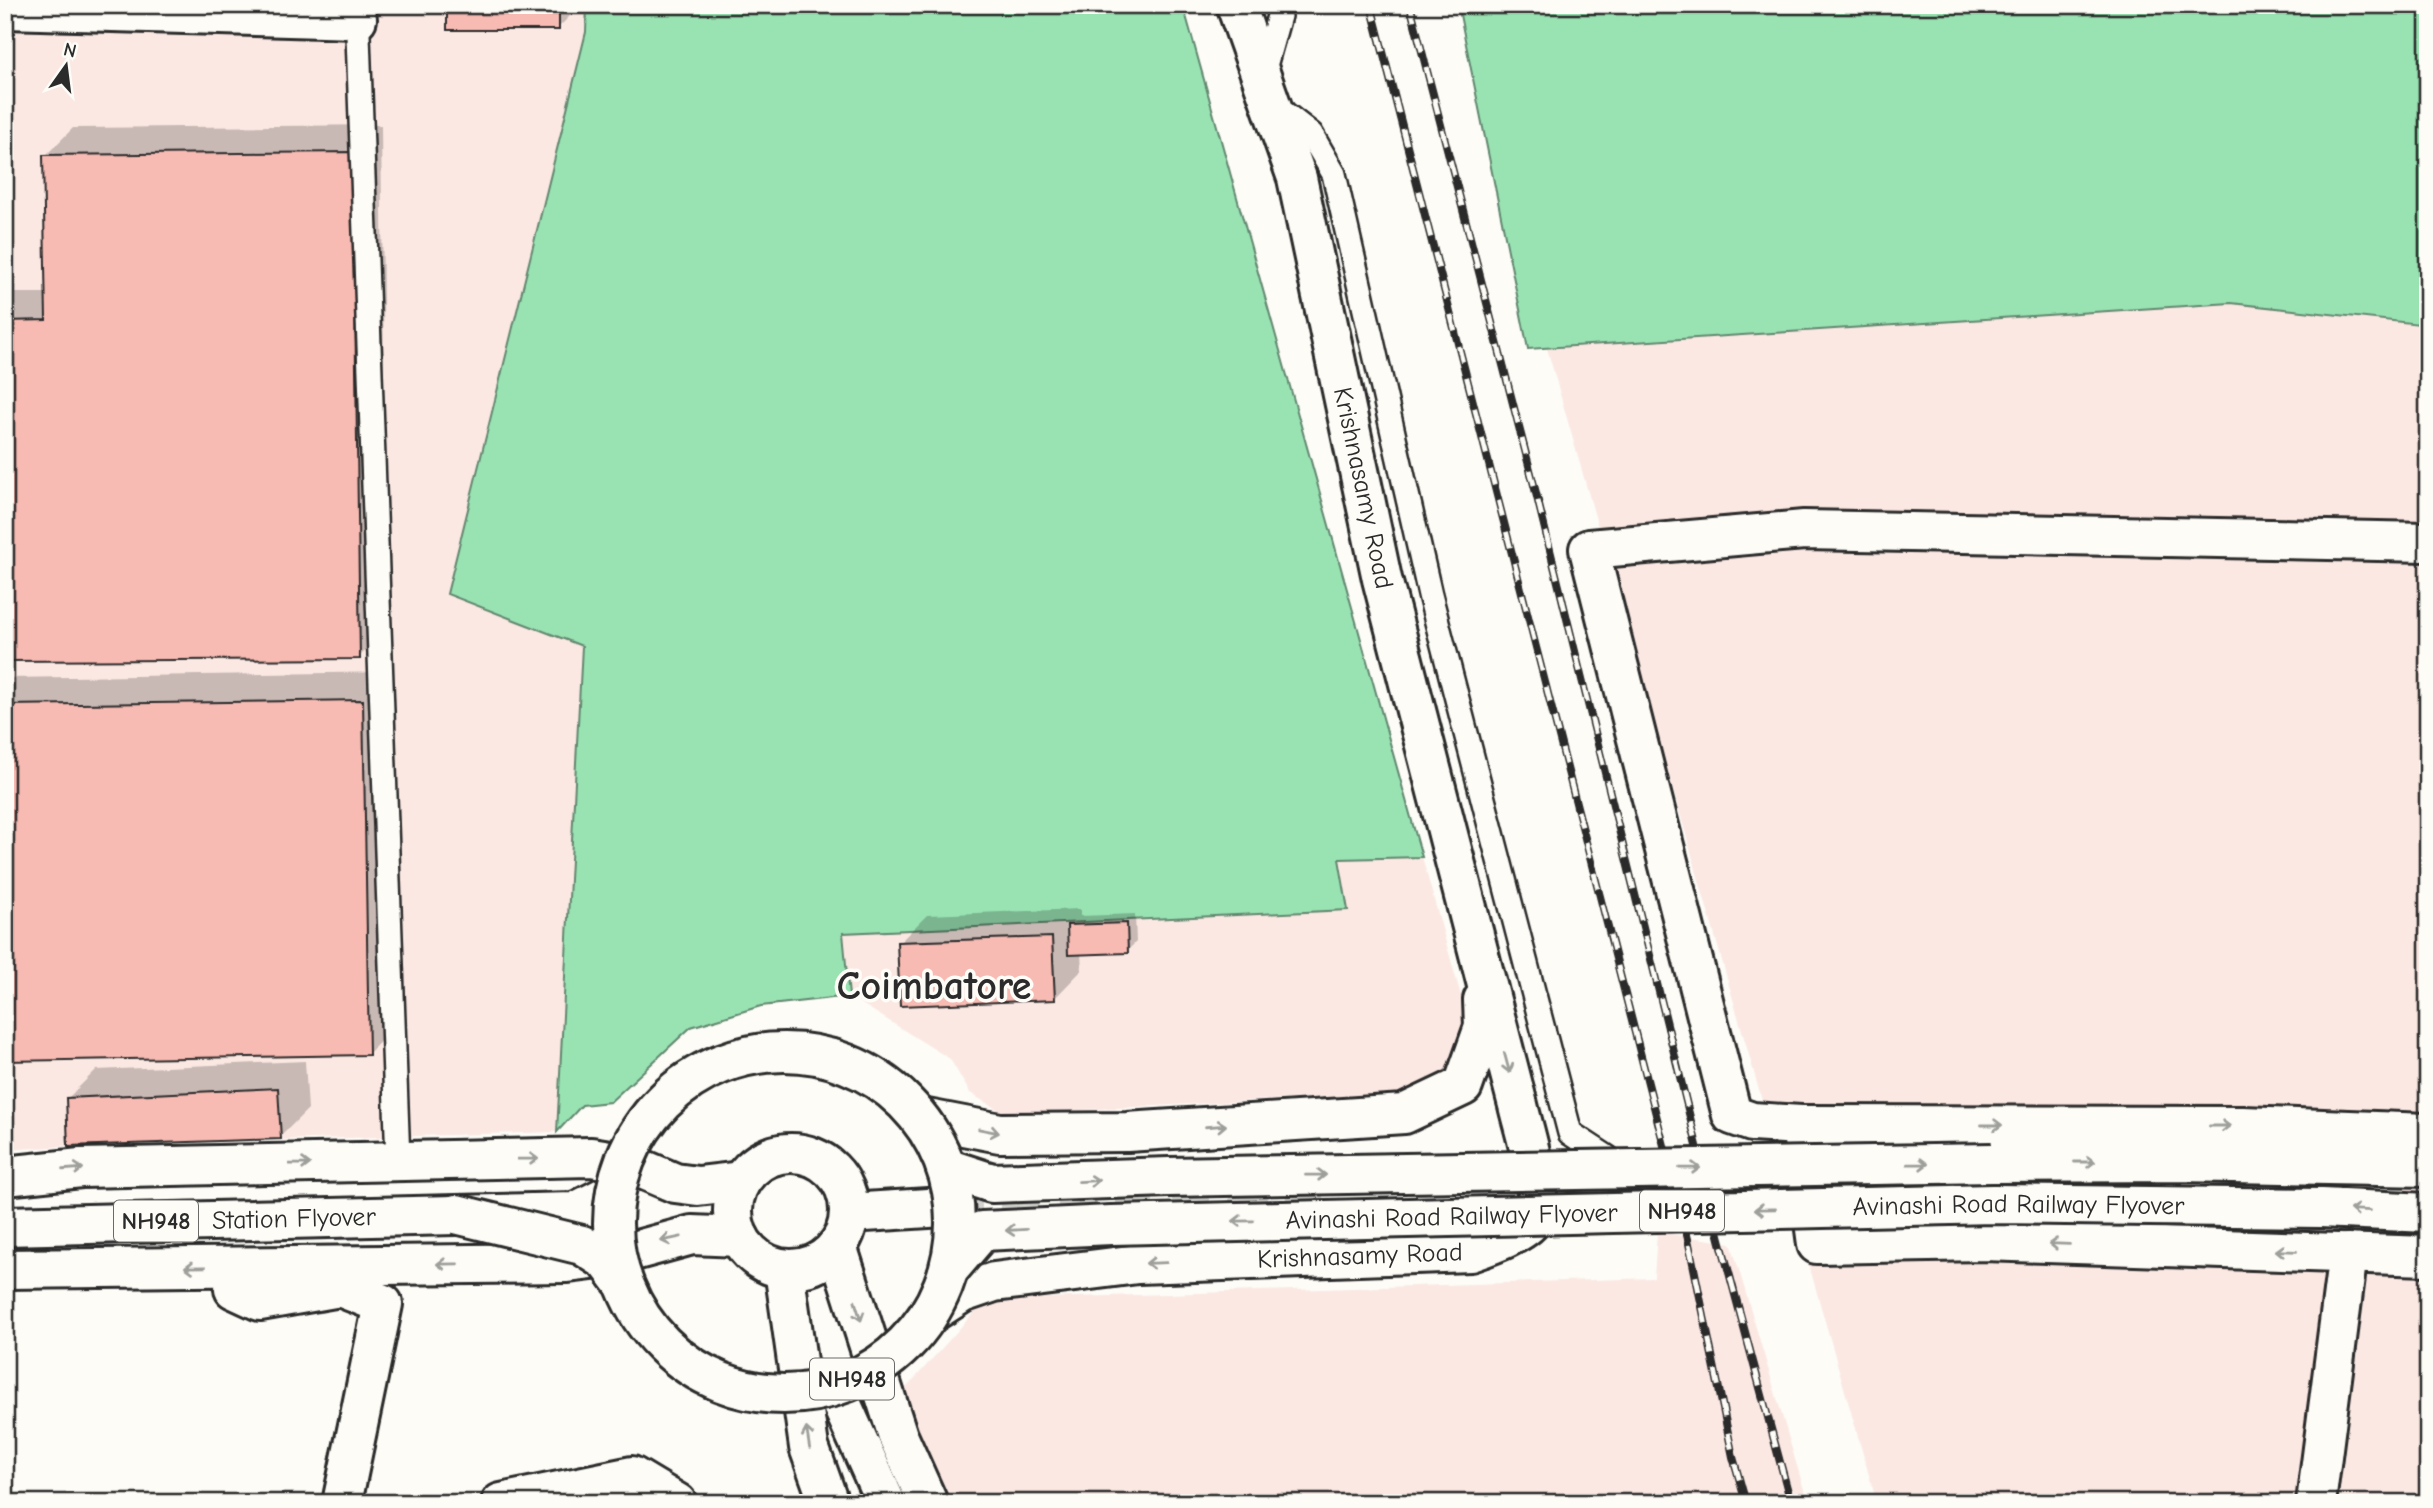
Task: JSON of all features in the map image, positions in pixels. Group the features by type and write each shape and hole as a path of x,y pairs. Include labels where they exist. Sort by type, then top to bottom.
{"main road":[{"name":"Krishnasamy Road","path":"932,1313 962,1293 994,1282 1138,1264 1470,1252 1496,1243 1533,1219 1538,1192 1382,579 1297,178 1236,5"},
{"path":"5,9 357,12"},
{"path":"2428,542 1804,530 1589,549 1732,1115 1752,1122 1801,1125 2243,1126 2428,1133"},
{"name":"Krishnasamy Road","path":"922,1118 1000,1133 1127,1132 1404,1114 1463,1086 1484,1027 1482,973"},
{"name":"Station Flyover","path":"456,1214 582,1245 607,1261 622,1281 647,1326 685,1362 731,1386 783,1395 834,1387 873,1370 906,1345 932,1313 952,1266 958,1217 949,1169 922,1118 880,1079 828,1056 771,1051 716,1064 668,1094 633,1138 614,1192 612,1237 622,1281"},
{"path":"1801,1125 1817,1244 1984,1241 2428,1256"},
{"path":"928,1503 898,1436 843,1230 847,1195 838,1178 824,1164 807,1155 789,1153 770,1157 754,1167 741,1181 734,1198 733,1218 739,1237 750,1252 765,1264 784,1269 804,1268 823,1260 843,1230 944,1207"},
{"path":"5,1176 81,1168 591,1157 628,1163 676,1183 698,1186 741,1181"},
{"name":"Avinashi Road Railway Flyover","path":"949,1169 992,1182 1042,1183 1183,1177 1992,1163 2179,1162 2428,1167"},
{"name":"Station Flyover","path":"5,1226 575,1212 614,1192"},
{"name":"Avinashi Road Railway Flyover","path":"952,1266 982,1231 1111,1225 1993,1204 2321,1208 2428,1213"},
{"path":"5,1269 568,1262 608,1258 692,1234 739,1237"},
{"path":"2316,1503 2348,1253"},
{"path":"236,1267 234,1289 260,1301 340,1287 383,1304 342,1503"},
{"path":"784,1269 809,1447 829,1503"},
{"path":"834,1387 886,1503"},
{"path":"501,1503 632,1476 677,1503"}],"lane":[{"path":"1277,5 1279,16 1266,90 1311,134 1334,174 1430,595 1570,1133 1650,1185"},
{"path":"357,12 398,1162"}],"shaded area":[{"path":"5,5 1183,5 1470,1028 1462,1057 1442,1073 1403,1093 1005,1114 970,1093 950,1059 849,996 761,1006 691,1027 610,1102 582,1105 557,1132 5,1150"},
{"path":"2428,92 2428,1503 1877,1503 1494,163"},
{"path":"1657,1232 1731,1243 1808,1503 949,1503 899,1396 985,1300 1654,1278"}],"green space":[{"path":"587,5 1183,5 1422,857 1339,859 1348,910 843,933 849,996 761,1006 691,1027 610,1102 582,1105 557,1132 582,646 447,594 586,32"},
{"path":"1458,5 2428,5 2428,325 2231,303 1528,349"}],"building":[{"path":"447,5 559,5 559,30 447,30"},
{"path":"353,152 360,659 5,661 5,321 46,320 43,155"},
{"path":"363,700 369,1055 5,1061 5,705"},
{"path":"1127,923 1128,953 1068,955 1067,925"},
{"path":"1052,937 1055,1000 900,1006 897,942"},
{"path":"278,1088 281,1139 68,1146 66,1098"}],"tunnel":[{"path":"1797,1185 2273,1184 2428,1191"},
{"path":"944,1207 1323,1193"}],"railway":[{"path":"1371,5 1688,1239 1733,1457 1746,1503"},
{"path":"1410,5 1535,489 1720,1239 1791,1503"}],"district":[{"name":"Coimbatore","path":"934,986"}]}
